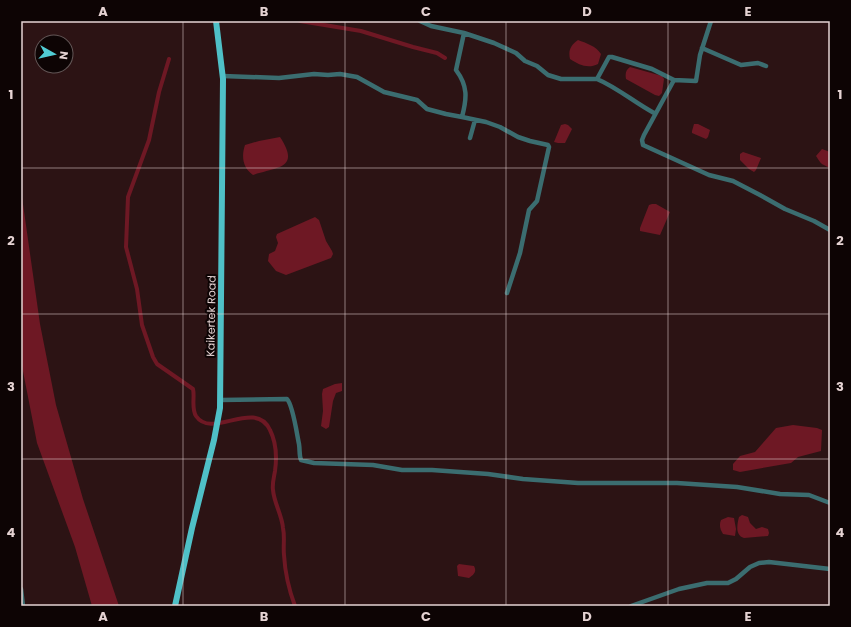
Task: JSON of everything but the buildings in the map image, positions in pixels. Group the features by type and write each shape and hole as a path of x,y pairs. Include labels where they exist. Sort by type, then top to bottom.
{"main road":[{"name":"Kaikertek Road","path":"175,606 192,528 214,440 220,408 224,154 223,76 216,21"}],"street":[{"path":"420,21 431,26 464,33 483,39 516,53 525,62 537,66 548,75 561,79 597,79 616,88 637,104 654,113"},
{"path":"597,79 609,57 612,57 652,69 674,80 696,81 702,48 711,21"},
{"path":"462,117 466,95 462,78 456,70 464,33"},
{"path":"702,48 741,65 758,63 766,66"},
{"path":"223,76 280,78 314,74 340,74 357,77 384,92 417,100 427,109 475,120 500,128 518,137 548,145 549,147 537,201 529,210 520,253 507,293"},
{"path":"674,80 654,113 642,140 643,144 709,175 733,181 785,209 814,221 830,230"},
{"path":"470,138 475,120"},
{"path":"220,400 287,399 290,402 292,410 300,445 301,460 314,463 373,465 402,470 481,473 522,479 578,483 677,483 737,487 780,494 809,495 830,503"},
{"path":"631,606 679,589 708,583 728,583 736,579 750,567 759,563 769,562 830,569"},
{"path":"21,588 23,606"}],"shaded area":[{"path":"578,40 591,45 599,51 601,54 598,64 584,66 570,59 569,53 571,48"},
{"path":"630,67 662,76 664,79 662,93 659,96 655,95 626,79 626,72"},
{"path":"565,124 572,129 565,143 554,142 561,125"},
{"path":"694,124 698,124 710,130 706,139 692,133"},
{"path":"280,137 286,147 288,155 287,161 278,168 253,175 245,166 243,154 245,145"},
{"path":"822,149 830,152 830,168 822,164 816,156"},
{"path":"743,152 761,158 754,172 740,160 740,154"},
{"path":"21,190 40,324 56,405 83,499 119,606 92,606 75,547 37,443 21,361"},
{"path":"656,204 670,212 660,235 640,231 649,205"},
{"path":"315,217 319,220 326,241 332,251 333,254 331,258 286,275 276,271 268,261 269,254 275,251 278,243 276,237 277,234"},
{"path":"342,383 342,391 336,393 333,401 329,427 326,429 321,426 323,389"},
{"path":"793,425 822,430 821,451 798,457 791,463 740,472 733,470 733,464 740,456 755,452 776,428"},
{"path":"742,515 748,517 750,523 756,529 762,527 768,529 768,536 741,537 737,526 739,517"},
{"path":"728,517 734,518 736,529 735,536 723,534 721,530 721,520"},
{"path":"459,564 474,566 474,573 469,578 458,576 457,566"}],"waterway":[{"path":"300,21 361,31 437,53 445,58"},
{"path":"169,59 159,92 149,140 128,197 126,247 137,289 142,325 153,357 157,364 193,389 193,406 195,413 196,416 203,422 212,424 244,418 254,418 263,421 270,430 276,450 276,466 273,485 274,495 284,535 285,568 295,606"}]}
